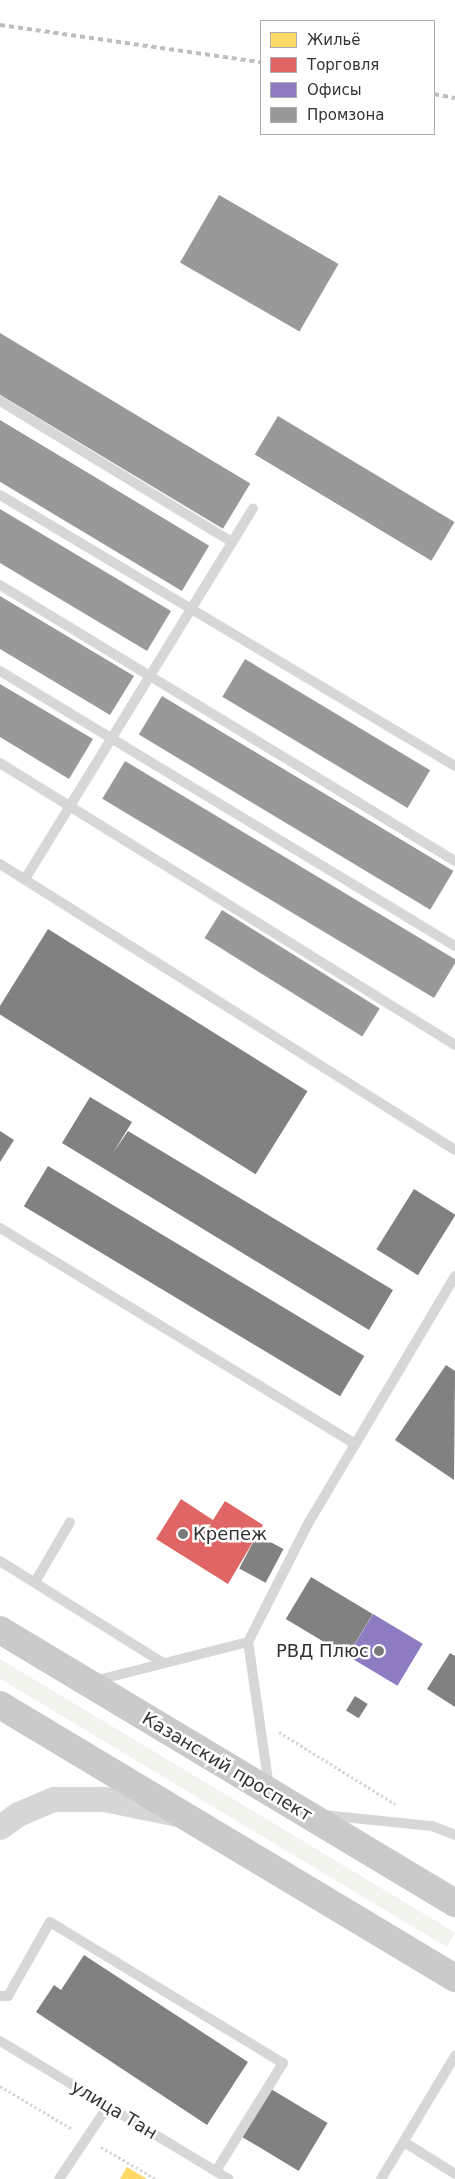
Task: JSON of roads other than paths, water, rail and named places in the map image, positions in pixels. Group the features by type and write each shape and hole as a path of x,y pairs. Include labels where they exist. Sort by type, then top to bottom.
{"main road":[{"name":"Казанский проспект","path":"0,1630 455,1903"},
{"path":"0,1705 455,1978"}],"street":[{"path":"0,1826 54,1799 104,1799 187,1816"}],"lane":[{"path":"0,401 232,542"},
{"path":"0,495 455,766"},
{"path":"25,879 252,509"},
{"path":"0,585 455,861"},
{"path":"0,671 455,946"},
{"path":"0,763 455,1045"},
{"path":"0,864 455,1150"},
{"path":"0,1228 355,1444"},
{"path":"269,1792 248,1642 355,1444 455,1276"},
{"path":"34,1582 70,1522"},
{"path":"0,1561 163,1663"},
{"path":"87,1682 248,1642"},
{"path":"304,1812 432,1826 455,1835"},
{"path":"0,1996 8,1996 50,1922 283,2063 216,2171"},
{"name":"улица Тан","path":"0,2041 229,2179"},
{"path":"381,2179 455,2056"},
{"path":"59,2179 108,2106"},
{"path":"404,2142 455,2174"}],"railway":[{"path":"0,25 260,62"},
{"path":"435,94 455,98"}],"place":[{"name":"Крепеж","path":"183,1534"},
{"name":"РВД Плюс","path":"379,1651"}]}
